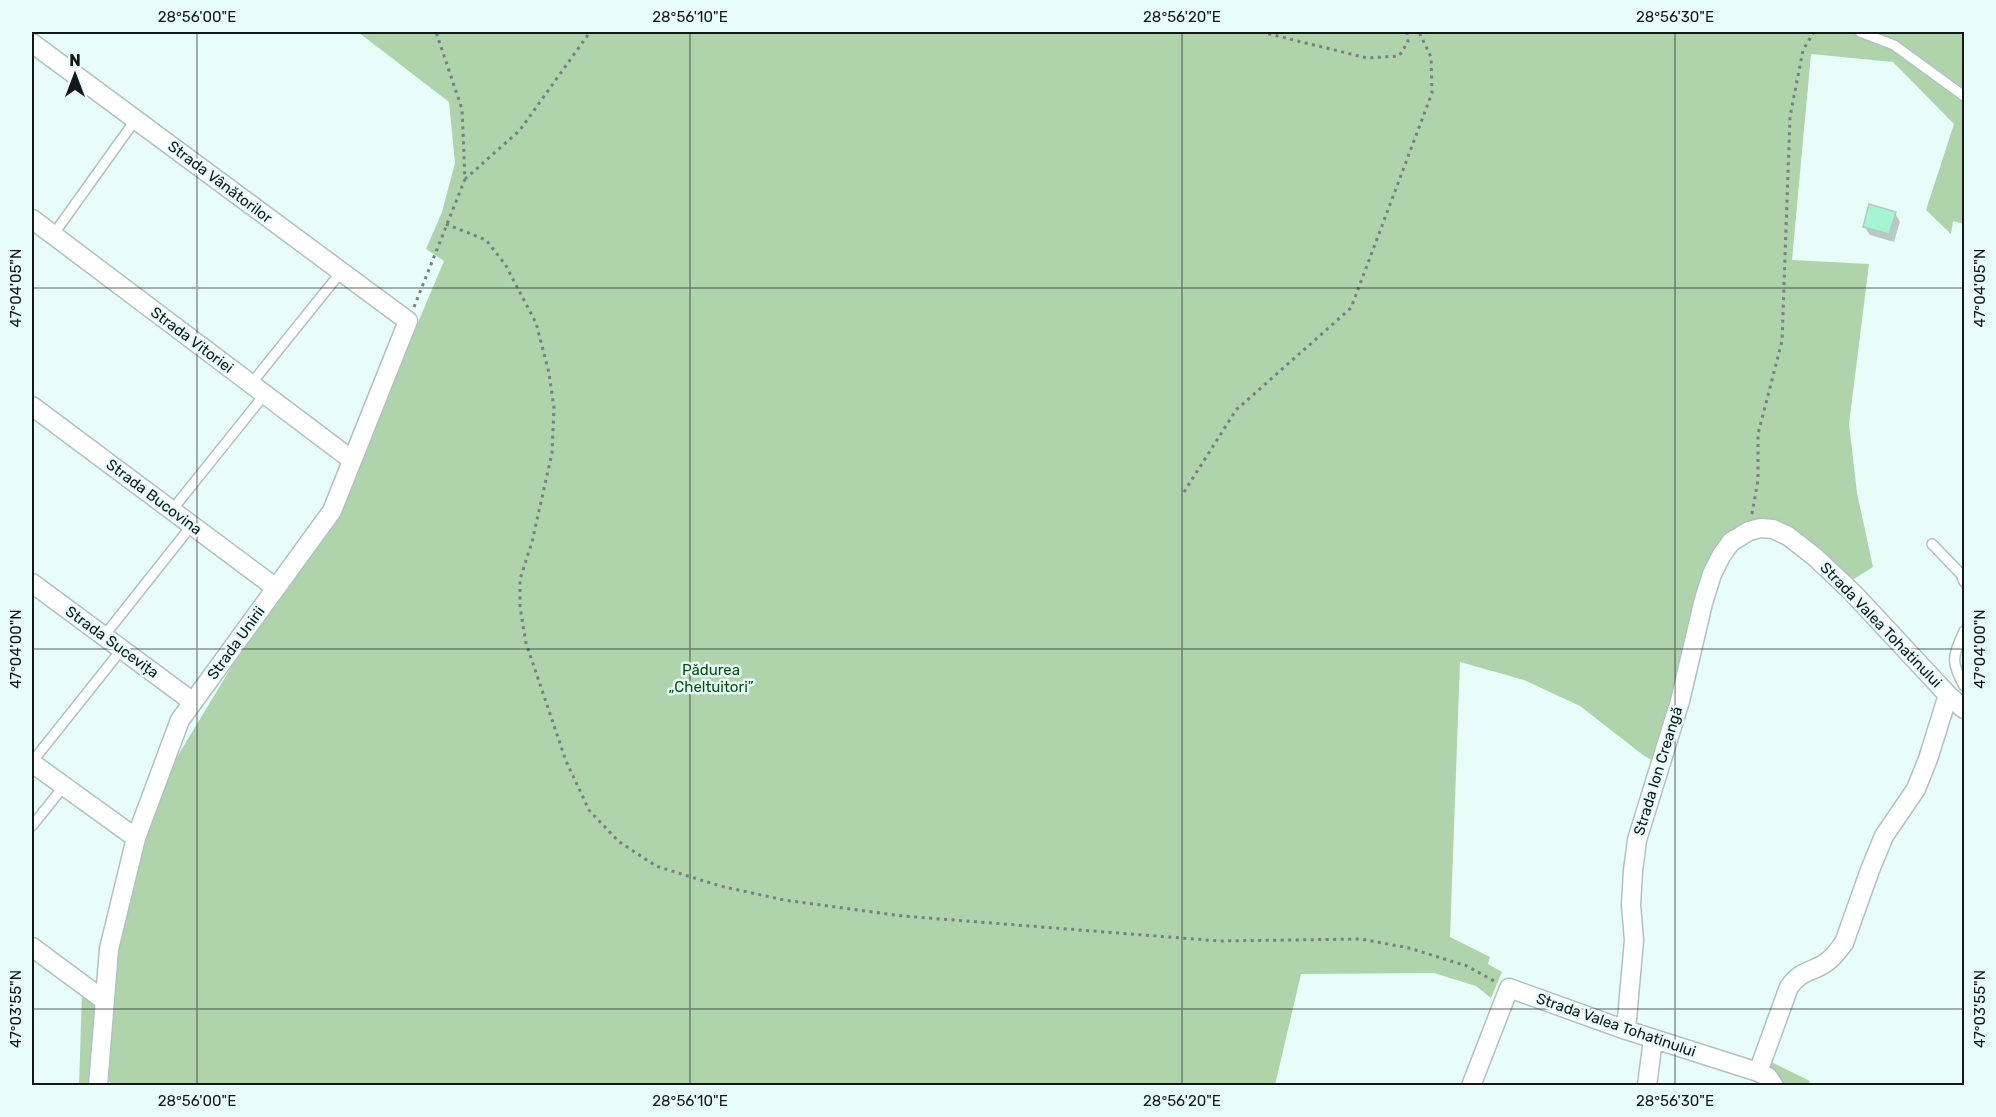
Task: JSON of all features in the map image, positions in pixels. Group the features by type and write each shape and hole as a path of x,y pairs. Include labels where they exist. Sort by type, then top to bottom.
{"street":[{"name":"Strada Vânătorilor","path":"32,42 408,321"},
{"name":"Strada Vitoriei","path":"33,224 52,235 352,460"},
{"name":"Strada Unirii","path":"98,1086 109,949 136,838 180,720 332,511 408,321"},
{"name":"Strada Bucovina","path":"32,406 276,588"},
{"name":"Strada Valea Tohatinului","path":"1749,531 1761,528 1773,529 1788,536 1815,557 1853,593 1948,695 1965,709"},
{"name":"Strada Ion Creangă","path":"1626,1030 1634,940 1631,905 1632,871 1637,840 1680,701 1702,603 1712,574 1731,542 1749,531"},
{"name":"Strada Sucevița","path":"32,583 193,702"},
{"name":"Strada Valea Tohatinului","path":"1758,1072 1789,987 1806,971 1828,962 1844,942 1884,836 1902,811 1920,779 1948,695"},
{"path":"32,762 136,838"},
{"path":"32,947 105,1001"},
{"name":"Strada Valea Tohatinului","path":"1509,988 1626,1030 1758,1072 1768,1077 1774,1086"},
{"path":"1471,1086 1509,988"},
{"path":"1647,1086 1653,1039"}],"lane":[{"path":"1860,32 1894,45 1965,96"},
{"path":"52,235 136,120"},
{"path":"172,510 341,272"},
{"path":"104,636 192,525"},
{"path":"1932,544 1961,574 1965,582"},
{"path":"1965,630 1955,653 1955,669 1965,686"},
{"path":"32,762 122,649"},
{"path":"32,826 64,786"}],"path":[{"path":"408,321 465,179 462,109 436,32"},
{"path":"465,179 520,130 590,32"},
{"path":"1261,32 1367,58 1399,56 1408,42 1407,32"},
{"path":"1184,492 1236,410 1351,308 1432,93 1431,57 1419,32"},
{"path":"1749,531 1758,480 1758,434 1782,341 1790,117 1803,50 1814,32"},
{"path":"446,224 486,240 505,264 536,323 549,373 554,408 552,453 532,542 520,579 520,606 524,634 566,761 589,810 618,841 656,866 720,886 784,900 903,916 1219,941 1361,939 1409,948 1467,966 1509,988"}],"green space":[{"name":"Pădurea „Cheltuitori”","path":"358,32 1964,32 1964,224 1953,221 1951,234 1926,210 1954,124 1893,62 1811,54 1792,260 1869,264 1849,424 1857,493 1873,567 1849,582 1789,529 1745,526 1693,615 1655,762 1580,706 1524,680 1460,662 1450,937 1490,957 1488,964 1502,972 1491,998 1476,986 1434,973 1301,974 1275,1085 115,1086 107,1080 112,972 147,837 174,762 235,661 334,521 444,261 426,249 442,212 455,163 449,102"},
{"path":"82,993 97,1004 93,1085 79,1086"},
{"path":"1767,1060 1810,1081 1807,1085 1783,1085 1766,1067"}],"building":[{"path":"1869,204 1896,212 1889,234 1863,227"}]}
